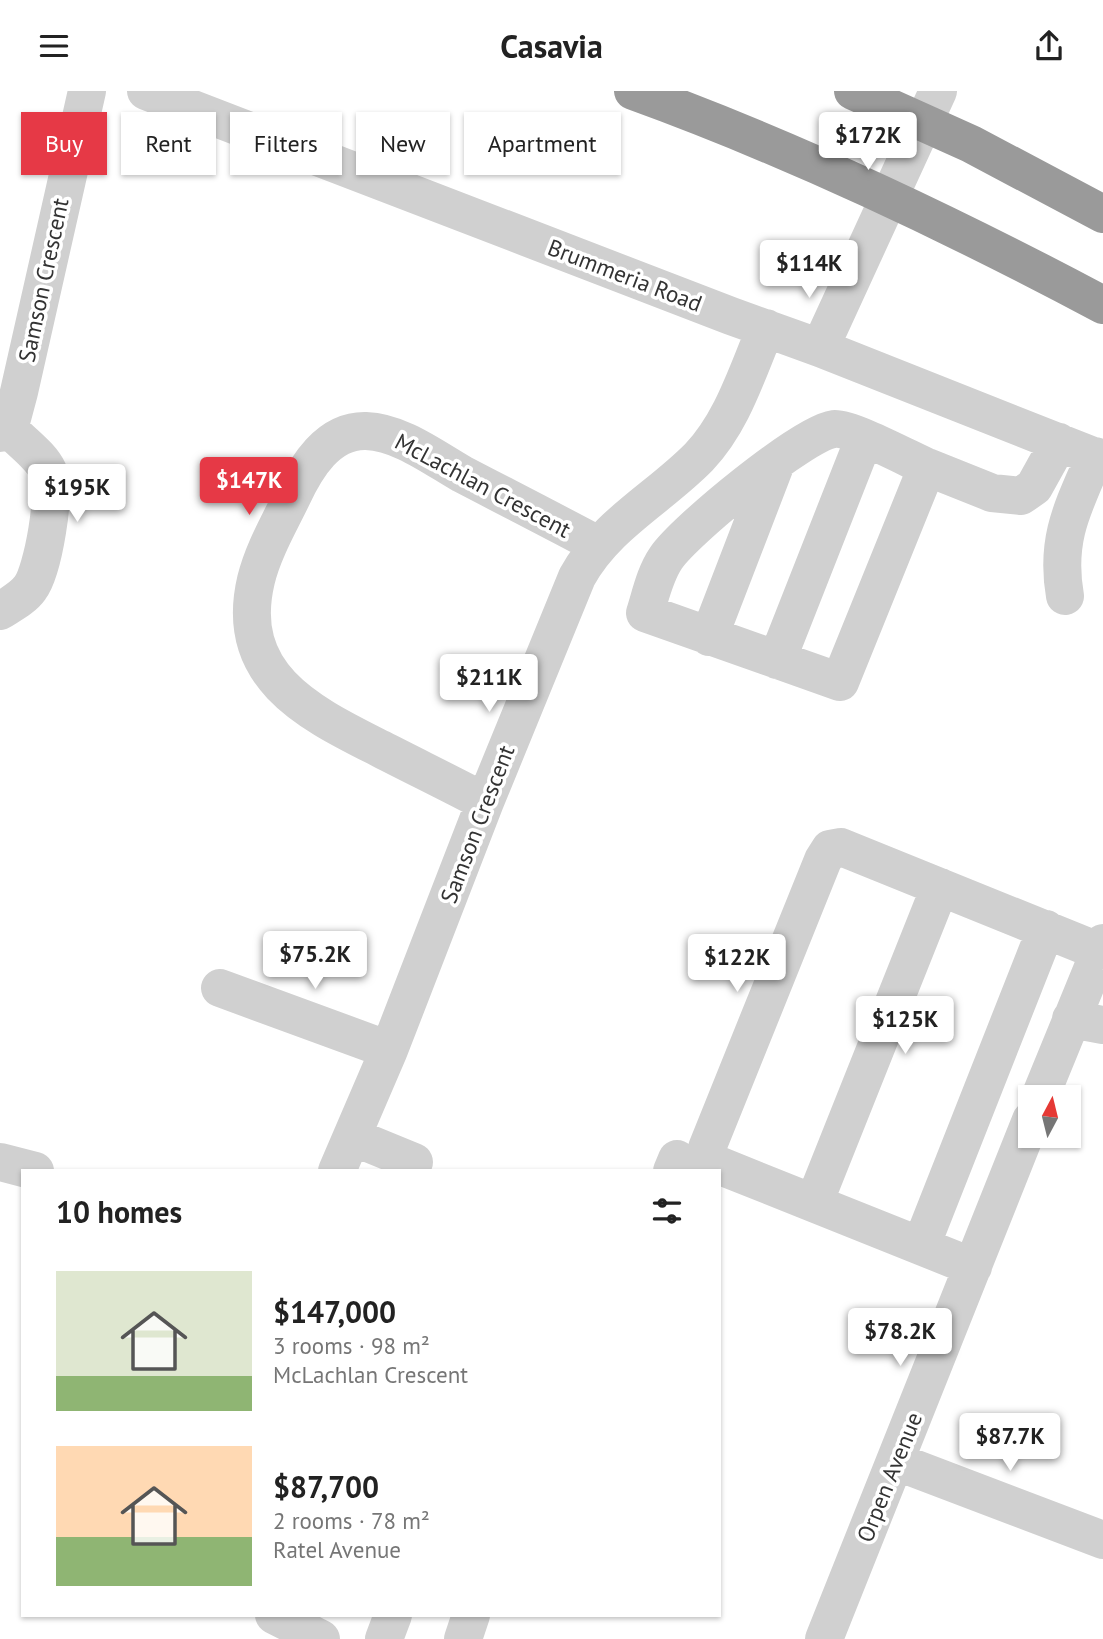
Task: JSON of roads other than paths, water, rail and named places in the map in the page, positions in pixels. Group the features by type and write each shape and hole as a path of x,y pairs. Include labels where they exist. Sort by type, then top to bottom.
{"highway":[{"path":"633,91 854,180 955,228 1103,305"},
{"path":"853,91 971,144 1103,214"}],"street":[{"name":"Samson Crescent","path":"0,611 28,591 34,581 51,489 45,465 4,430 19,392 87,91"},
{"name":"Brummeria Road","path":"146,91 820,348 1099,458"},
{"path":"820,348 938,91"},
{"name":"Samson Crescent","path":"338,1169 389,1050 485,802 578,577 598,545 689,467 717,435 731,410 766,328"},
{"path":"927,467 841,682 645,613 658,572 666,557 696,525 806,442 834,429 851,432 992,493 1021,496 1034,487 1059,442"},
{"name":"McLachlan Crescent","path":"485,802 315,716 283,689 262,658 254,634 256,582 268,545 302,476 316,457 342,436 368,431 403,442 598,545"},
{"path":"777,660 864,439"},
{"path":"1065,596 1060,563 1065,534 1099,458"},
{"path":"709,637 776,463"},
{"path":"973,1267 707,1159 707,1148 823,860 830,849 841,847 1046,929 1101,947 1087,1022 1048,1085"},
{"path":"814,1203 940,887"},
{"path":"921,1246 1046,929"},
{"path":"220,988 389,1050"},
{"path":"353,1137 412,1166"},
{"name":"Orpen Avenue","path":"824,1639 1020,1148"},
{"path":"895,1461 1103,1540"},
{"path":"280,1617 315,1629"},
{"path":"384,1639 392,1617"},
{"path":"463,1639 470,1617"}]}
